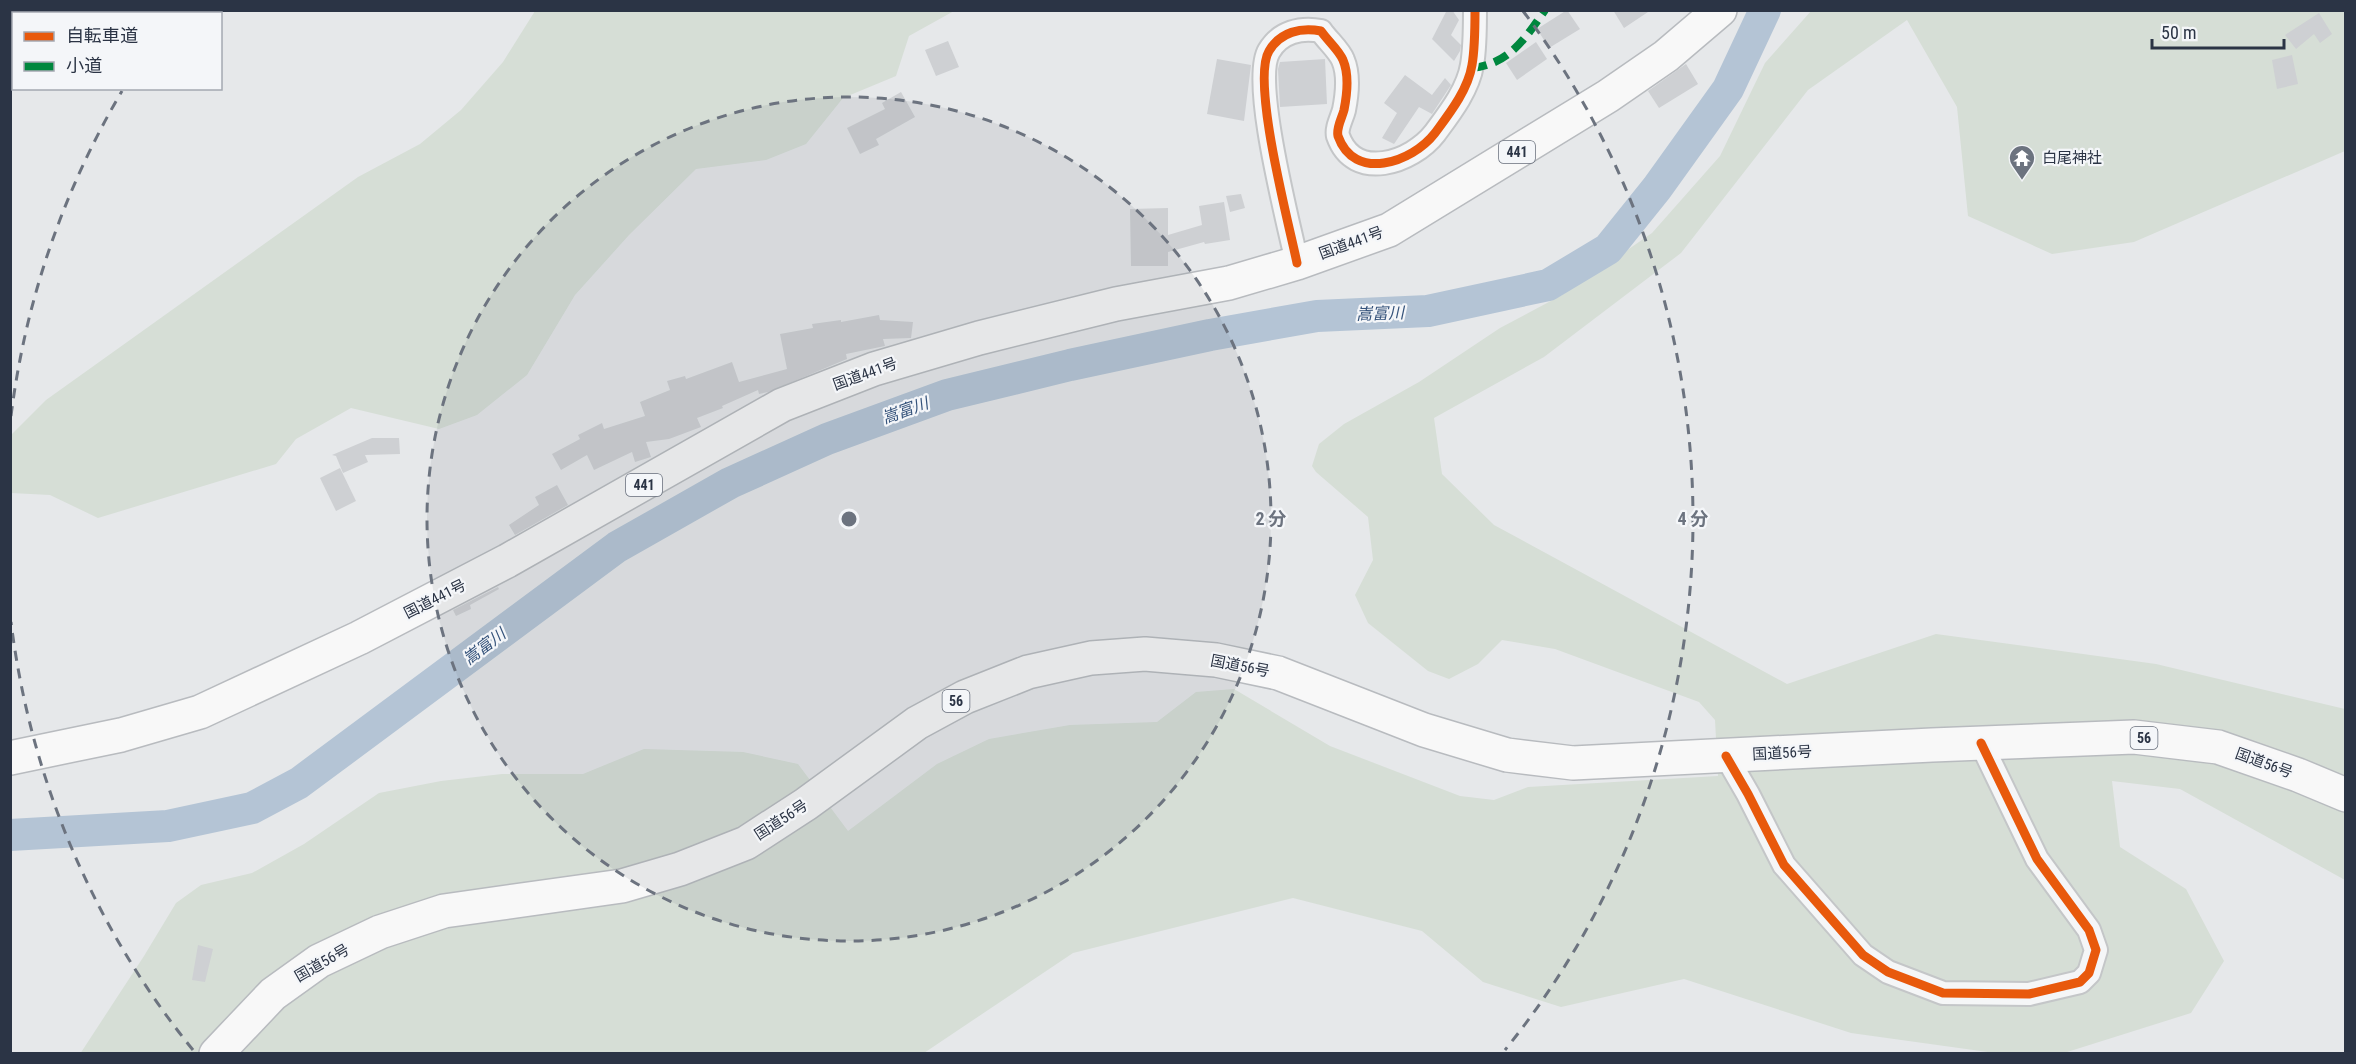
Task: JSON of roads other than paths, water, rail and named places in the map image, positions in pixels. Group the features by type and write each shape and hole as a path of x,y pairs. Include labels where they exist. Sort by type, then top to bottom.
{"highway":[{"name":"国道441号","path":"10,758 121,735 201,712 359,638 507,561 691,459 782,405 864,373 979,338 1116,304 1229,283 1297,263 1389,230 1608,96 1666,56 1720,10"},
{"name":"国道56号","path":"216,1053 273,994 319,961 380,932 444,911 622,886 680,869 746,843 806,804 917,723 965,697 1028,672 1091,658 1145,654 1216,660 1278,673 1424,730 1507,755 1573,763 2134,737 2218,747 2298,775 2346,795"}],"street":[{"path":"1297,263 1274,156 1263,87 1268,52 1283,36 1305,28 1321,31 1343,60 1347,84 1344,110 1337,133 1344,150 1360,162 1378,165 1403,158 1432,136 1456,104 1472,68 1475,10"},
{"path":"1726,756 1784,865 1863,955 1888,972 1943,993 2029,994 2080,982 2089,973 2096,950 2089,930 2037,859 1981,743"}],"waterway":[{"name":"嵩富川","path":"10,835 168,826 252,808 299,783 617,547 730,483 827,439 947,395 1070,365 1210,335 1317,316 1428,311 1548,285 1608,249 1657,188 1728,89 1765,10"}],"place":[{"name":"白尾神社","path":"2022,181"}]}
